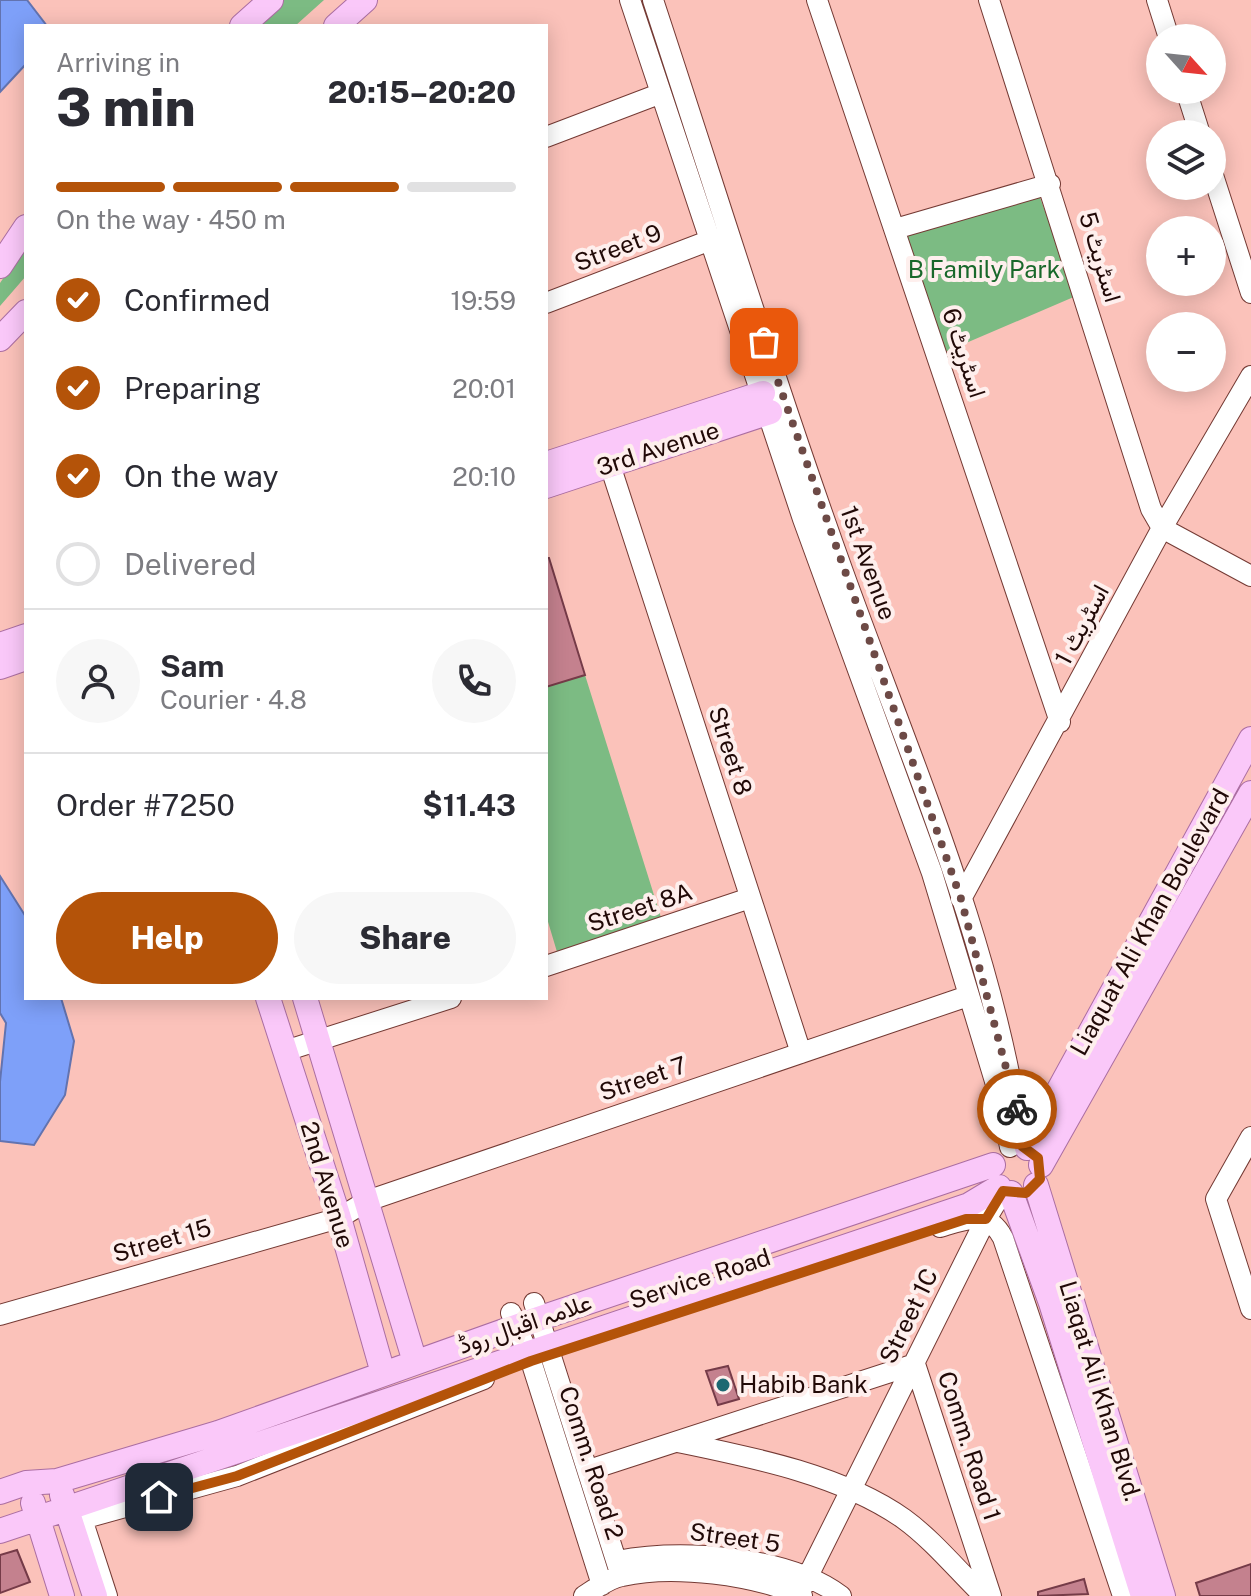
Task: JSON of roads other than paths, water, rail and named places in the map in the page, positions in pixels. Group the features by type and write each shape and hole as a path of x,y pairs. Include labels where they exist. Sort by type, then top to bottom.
{"main road":[{"path":"244,24 271,0"},
{"path":"338,24 365,0"},
{"path":"0,266 24,230"},
{"path":"0,339 24,314"},
{"name":"3rd Avenue","path":"548,463 766,402"},
{"name":"3rd Avenue","path":"548,485 610,465 766,402"},
{"path":"0,645 24,637"},
{"path":"0,667 24,659"},
{"name":"Liaquat Ali Khan Boulevard","path":"1027,1158 1251,739"},
{"name":"Liaquat Ali Khan Boulevard","path":"1027,1158 1251,793"},
{"name":"2nd Avenue","path":"269,1000 339,1218 383,1373"},
{"name":"2nd Avenue","path":"306,1000 415,1362"},
{"path":"996,1157 1027,1158 1026,1193 1001,1184 996,1157"},
{"name":"Liaqat Ali Khan Blvd.","path":"1027,1158 1163,1596"},
{"path":"0,1531 37,1516 539,1353 969,1205 1001,1184"},
{"name":"Liaqat Ali Khan Blvd.","path":"1001,1184 1051,1303 1143,1596"},
{"name":"علامہ اقبال روڈ","path":"0,1492 26,1483 57,1481 218,1433 415,1362 525,1315 1001,1184"},
{"path":"57,1481 95,1596"},
{"path":"26,1483 62,1596"}],"street":[{"path":"630,0 803,519 932,873 1001,1101 1027,1158"},
{"name":"1st Avenue","path":"653,0 782,402 961,899 1013,1086 1027,1158"},
{"name":"اسٹریٹ 6","path":"817,0 1060,722"},
{"name":"اسٹریٹ 5","path":"989,0 1151,509 1162,528"},
{"path":"1157,0 1165,24"},
{"path":"548,136 659,94"},
{"path":"895,229 1050,184"},
{"path":"1221,200 1251,293"},
{"name":"Street 9","path":"548,302 708,241"},
{"name":"اسٹریٹ 1","path":"961,899 1060,722 1162,528 1251,376"},
{"name":"Street 8","path":"610,465 801,1053"},
{"path":"1162,528 1251,576"},
{"name":"Street 8A","path":"548,965 750,898"},
{"name":"Street 7","path":"339,1218 367,1201 968,996"},
{"path":"285,1051 445,1000"},
{"path":"1251,1137 1216,1199 1251,1309"},
{"name":"Street 1C","path":"803,1589 1001,1184"},
{"name":"Street 15","path":"0,1315 339,1218"},
{"name":"Service Road","path":"107,1596 82,1519 237,1476 539,1353 966,1219 986,1219"},
{"path":"986,1219 1003,1238 1123,1596"},
{"name":"Comm. Road 2","path":"525,1315 589,1470 619,1568"},
{"name":"Comm. Road 2","path":"539,1353 602,1585"},
{"name":"Comm. Road 1","path":"589,1470 915,1364 991,1596"},
{"path":"678,1442 784,1465 850,1492 904,1519 984,1596"},
{"name":"Street 5","path":"584,1596 602,1585 619,1568 653,1554 709,1557 803,1589 841,1596"}],"water":[{"path":"0,0 27,0 45,24 24,24 24,66 0,92"},
{"path":"0,876 24,914 24,1000 62,1000 74,1041 65,1095 34,1145 0,1141 0,1082 6,1023 0,1013"}],"place":[{"name":"Habib Bank","path":"723,1385"}],"park label":[{"name":"B Family Park","path":"984,270"}]}
